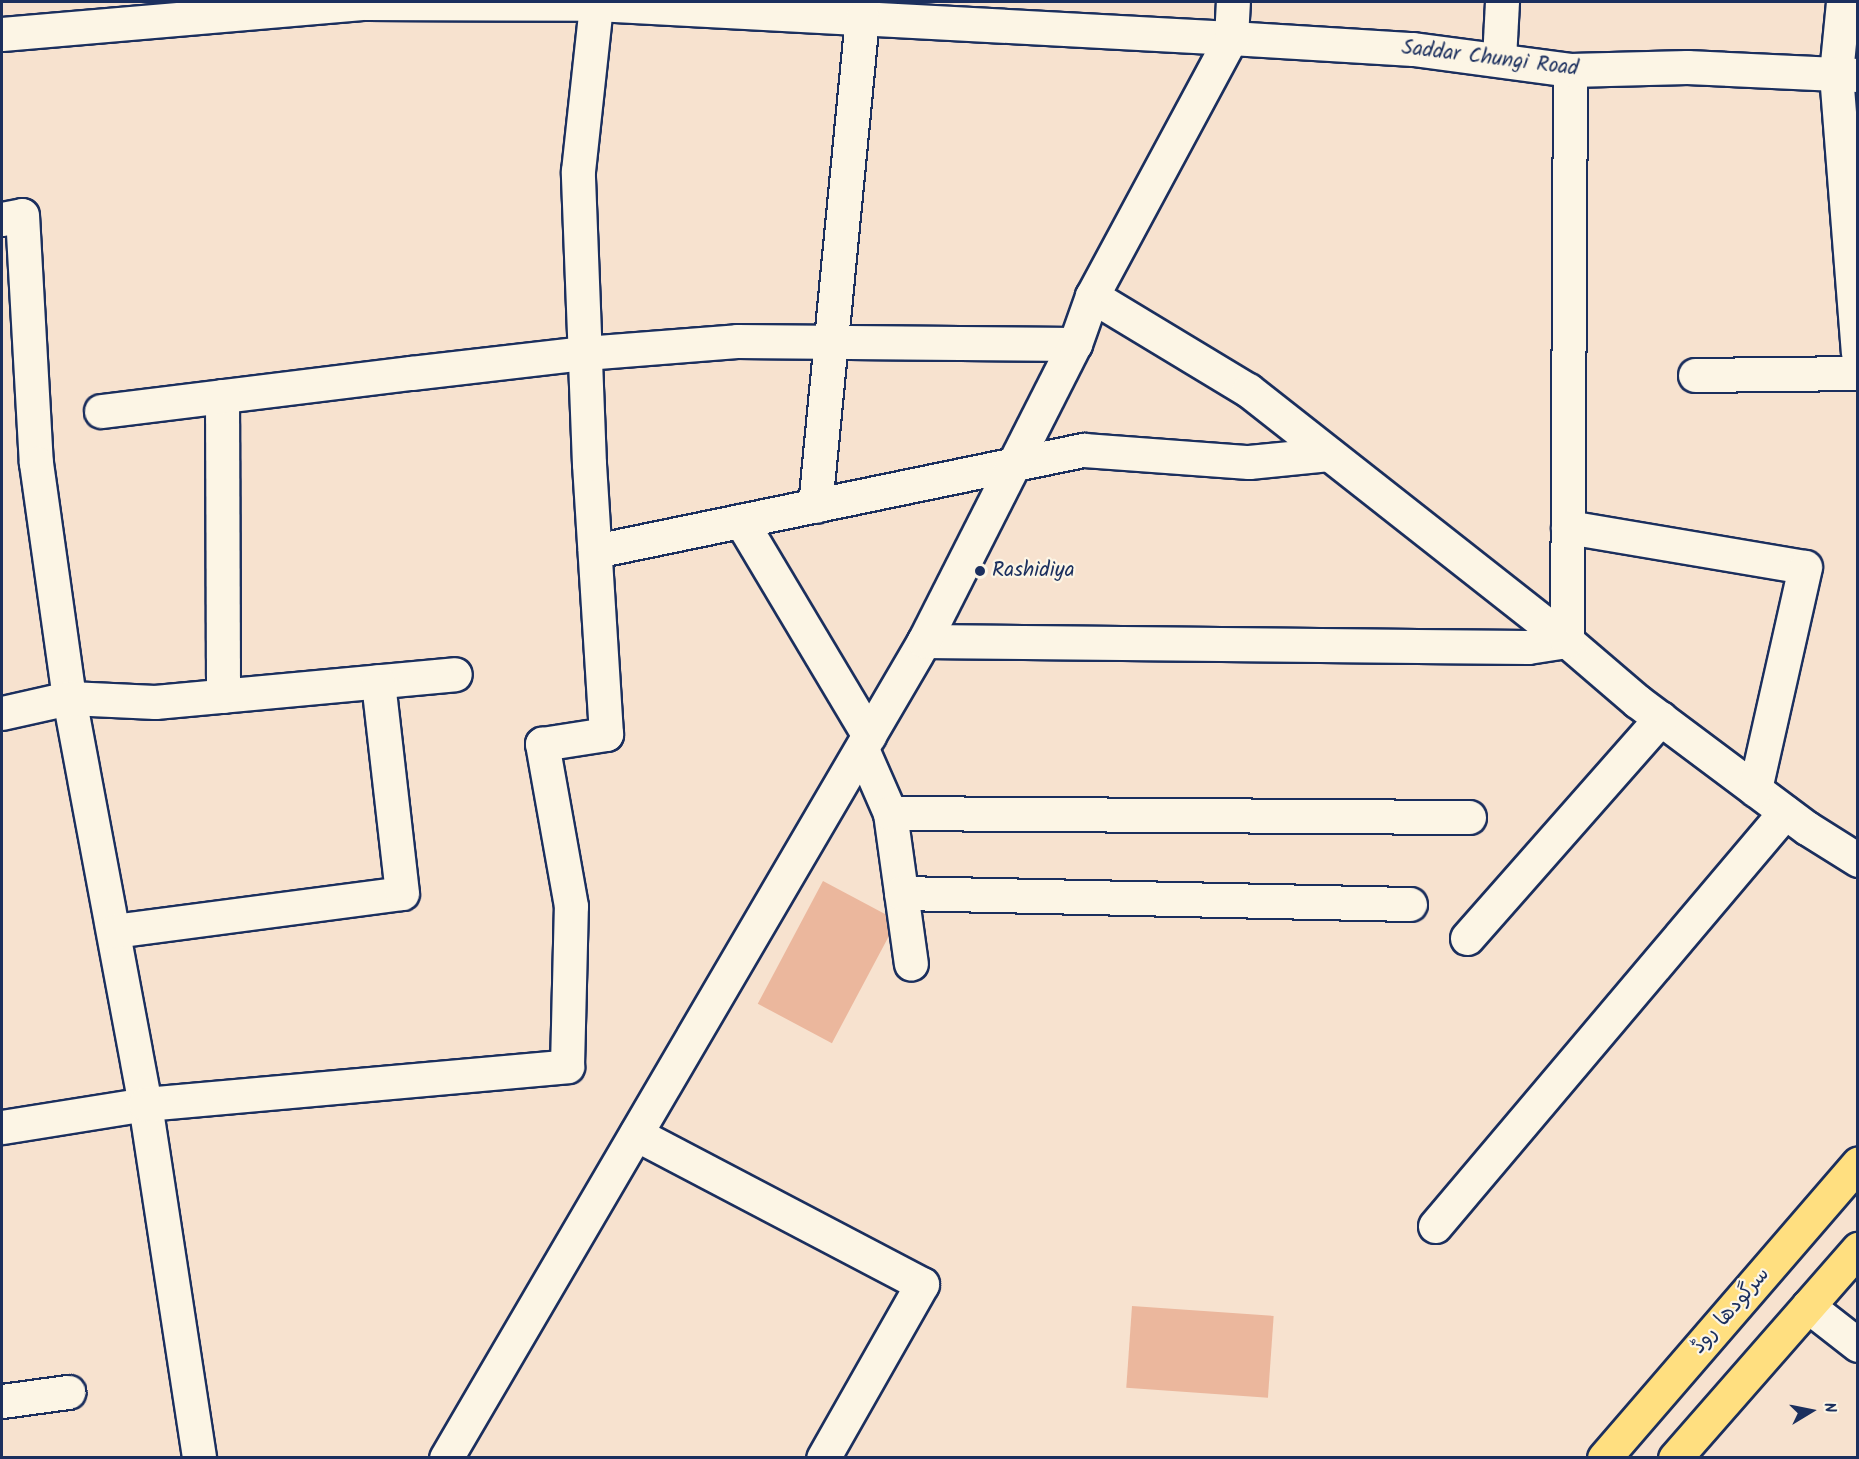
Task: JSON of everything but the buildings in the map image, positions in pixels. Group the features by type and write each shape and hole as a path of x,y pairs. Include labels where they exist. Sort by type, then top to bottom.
{"highway":[{"name":"سرگودھا روڈ","path":"1604,1458 1857,1164"},
{"path":"1675,1458 1857,1249"}],"street":[{"name":"Saddar Chungi Road","path":"2,34 374,2 596,4 862,17 941,11 1231,38 1413,48 1570,70 1687,67 1847,74"},
{"path":"446,1458 924,641 1075,344 1092,296 1231,38 1233,2"},
{"path":"1499,59 1502,2"},
{"path":"1843,2 1857,352"},
{"path":"2,1127 145,1104 567,1066 571,906 542,744 606,734 585,353 578,171 596,4"},
{"path":"815,506 862,17"},
{"path":"1567,641 1570,70"},
{"path":"2,219 22,215 36,464 69,698 145,1104 199,1458"},
{"path":"1092,296 1248,390 1567,641 1661,718 1785,812 1857,860"},
{"path":"101,411 585,353 737,342 1075,344"},
{"path":"1695,375 1857,373"},
{"path":"222,396 223,696"},
{"path":"595,551 1084,450 1249,462 1329,454"},
{"path":"741,521 866,742 890,813 911,964"},
{"path":"1568,527 1805,567 1755,789"},
{"path":"924,641 1528,647 1567,641"},
{"path":"2,713 69,698 155,702 455,674"},
{"path":"114,931 402,893 378,681"},
{"path":"1467,938 1661,718"},
{"path":"1435,1226 1785,812"},
{"path":"890,813 1469,818"},
{"path":"901,893 1410,904"},
{"path":"636,1134 922,1284 824,1458"},
{"path":"1808,1306 1857,1345"},
{"path":"2,1401 68,1392"}],"place":[{"name":"Rashidiya","path":"980,571"}]}
